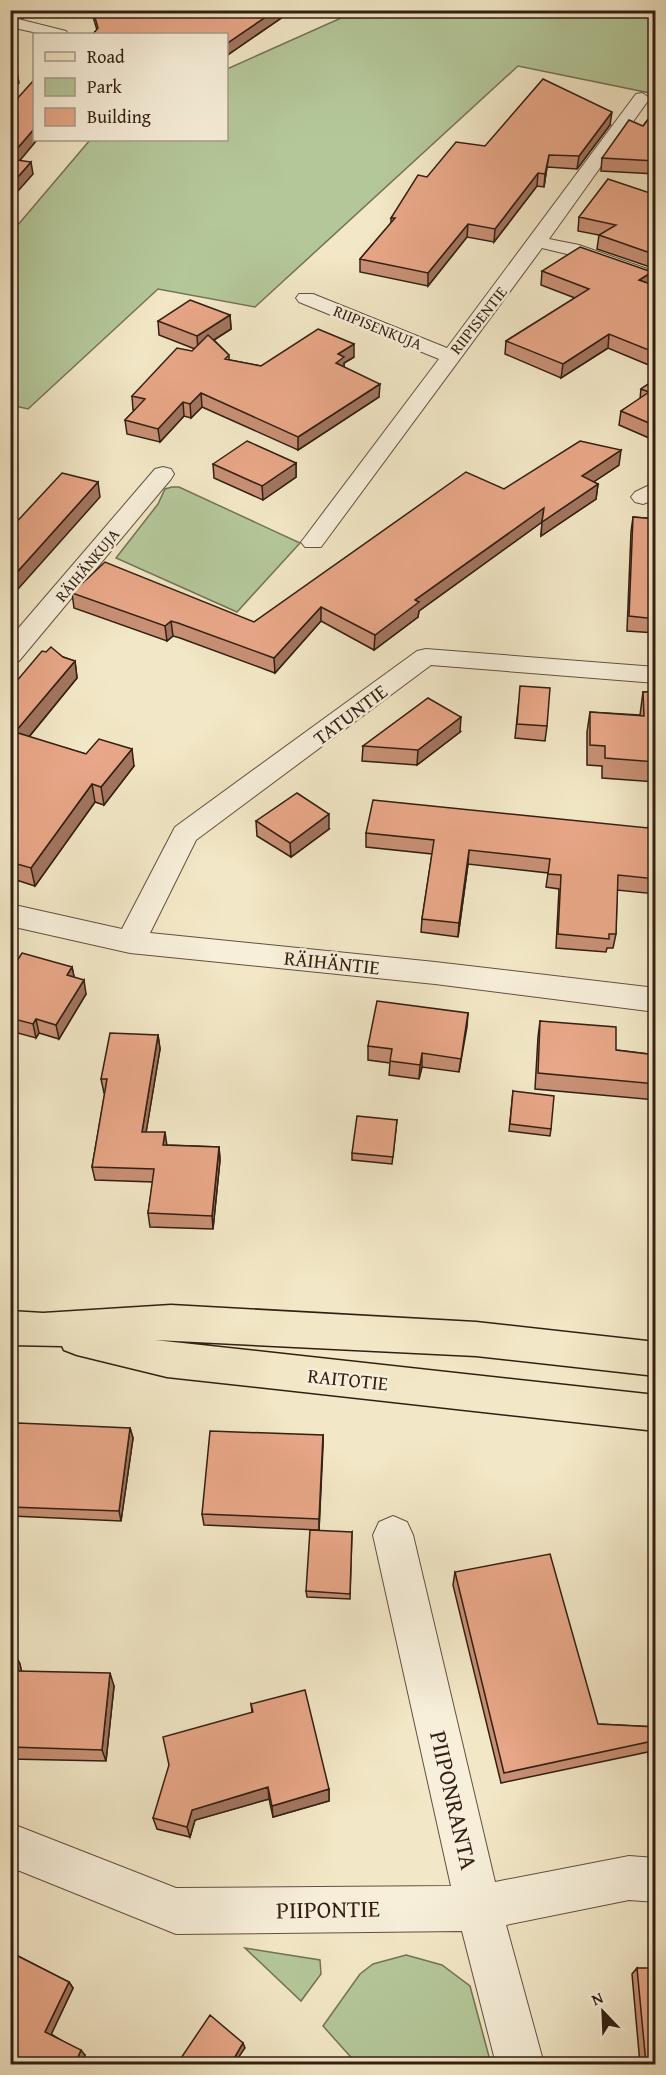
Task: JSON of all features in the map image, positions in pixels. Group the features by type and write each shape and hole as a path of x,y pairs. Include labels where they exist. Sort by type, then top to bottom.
{"main road":[{"name":"RAITOTIE","path":"27,1329 171,1322 476,1339 656,1359"},
{"name":"RAITOTIE","path":"27,1329 167,1359 656,1413"}],"street":[{"path":"10,22 56,33"},
{"name":"RIIPISENTIE","path":"313,542 449,356 538,242 642,98"},
{"path":"538,242 572,249 656,279"},
{"name":"RIIPISENKUJA","path":"306,298 449,356"},
{"name":"RÄIHÄNKUJA","path":"10,655 163,474"},
{"name":"TATUNTIE","path":"130,942 184,834 426,657 656,675"},
{"name":"RÄIHÄNTIE","path":"10,915 130,942 435,973 656,1000"},
{"name":"PIIPONRANTA","path":"393,1535 479,1908 520,2064"},
{"name":"PIIPONTIE","path":"10,1845 176,1911 479,1908 628,1878 656,1880"}],"green space":[{"path":"389,11 655,11 655,94 518,66 255,307 158,289 28,409 11,405 11,233 89,141 228,141 228,69 341,18 386,17"},
{"path":"179,487 300,543 237,612 116,558 158,504 165,489"},
{"path":"245,1948 320,1960 321,1974 301,2001"},
{"path":"406,1955 442,1965 470,1986 491,2064 357,2064 323,2026 360,1974 373,1964"}],"building":[{"path":"93,10 276,10 228,43 228,33 94,33 98,28"},
{"path":"10,71 17,72 10,79"},
{"path":"543,79 612,112 579,156 549,155 545,174 538,173 495,229 468,224 428,273 360,259 395,218 391,218 418,175 427,177 456,142 485,146"},
{"path":"33,81 33,130 10,157 10,102 15,101"},
{"path":"656,109 656,161 602,158 629,120 643,126"},
{"path":"10,159 31,162 10,186"},
{"path":"608,179 656,195 656,255 599,235 616,225 579,217"},
{"path":"580,247 652,272 639,280 656,286 656,353 609,334 563,364 506,341 589,289 542,271"},
{"path":"190,300 230,315 197,336 158,321"},
{"path":"318,329 354,344 338,354 344,357 336,363 380,384 298,437 201,393 190,404 183,402 158,429 125,420 145,399 132,396 177,348 192,351 208,335 229,355 225,359 261,366"},
{"path":"656,379 656,426 621,411 649,392 641,389"},
{"path":"247,441 296,463 262,486 213,464"},
{"path":"580,441 621,450 582,476 598,484 542,522 544,508 415,600 419,602 375,635 321,607 274,658 178,623 171,621 165,626 72,593 105,562 254,622 466,472 504,489"},
{"path":"62,473 98,482 10,580 10,529"},
{"path":"633,517 656,519 656,619 629,616"},
{"path":"51,647 63,657 75,661 15,732 86,754 99,739 132,749 101,787 92,784 31,868 10,862 10,689 42,651 46,652"},
{"path":"520,686 550,688 547,726 517,724"},
{"path":"643,692 656,692 656,762 605,758 605,746 590,745 590,712 644,716"},
{"path":"428,698 461,717 418,750 363,746"},
{"path":"297,793 329,814 290,843 256,821"},
{"path":"373,800 648,828 649,824 656,825 656,879 618,875 616,934 609,934 609,939 558,934 561,875 548,874 550,859 469,850 459,923 422,919 434,840 366,833"},
{"path":"22,953 72,967 67,975 84,980 56,1025 36,1019 33,1024 10,1018 10,959 17,961"},
{"path":"377,1001 468,1013 461,1059 422,1053 420,1065 390,1061 392,1049 368,1046"},
{"path":"540,1021 616,1027 616,1050 656,1055 656,1084 538,1073"},
{"path":"110,1033 158,1035 142,1132 165,1132 163,1145 219,1147 212,1216 148,1213 154,1169 92,1167 107,1079 101,1079"},
{"path":"513,1091 554,1096 551,1129 510,1124"},
{"path":"357,1116 397,1120 393,1157 352,1153"},
{"path":"18,1423 130,1428 119,1511 10,1507 10,1465"},
{"path":"210,1431 323,1435 319,1519 202,1514"},
{"path":"310,1530 352,1532 350,1594 306,1591"},
{"path":"550,1554 598,1724 656,1727 656,1775 653,1741 504,1773 455,1572"},
{"path":"14,1651 18,1671 110,1673 102,1750 10,1747 10,1652"},
{"path":"305,1690 329,1789 272,1806 268,1787 192,1810 187,1827 153,1818 169,1765 163,1737 253,1712 251,1704"},
{"path":"10,1952 69,1982 45,2032 81,2050 75,2064 28,2064 10,2055"},
{"path":"637,1968 656,1968 656,2064 646,2064"},
{"path":"210,2015 243,2043 233,2060 238,2064 177,2064"}]}
